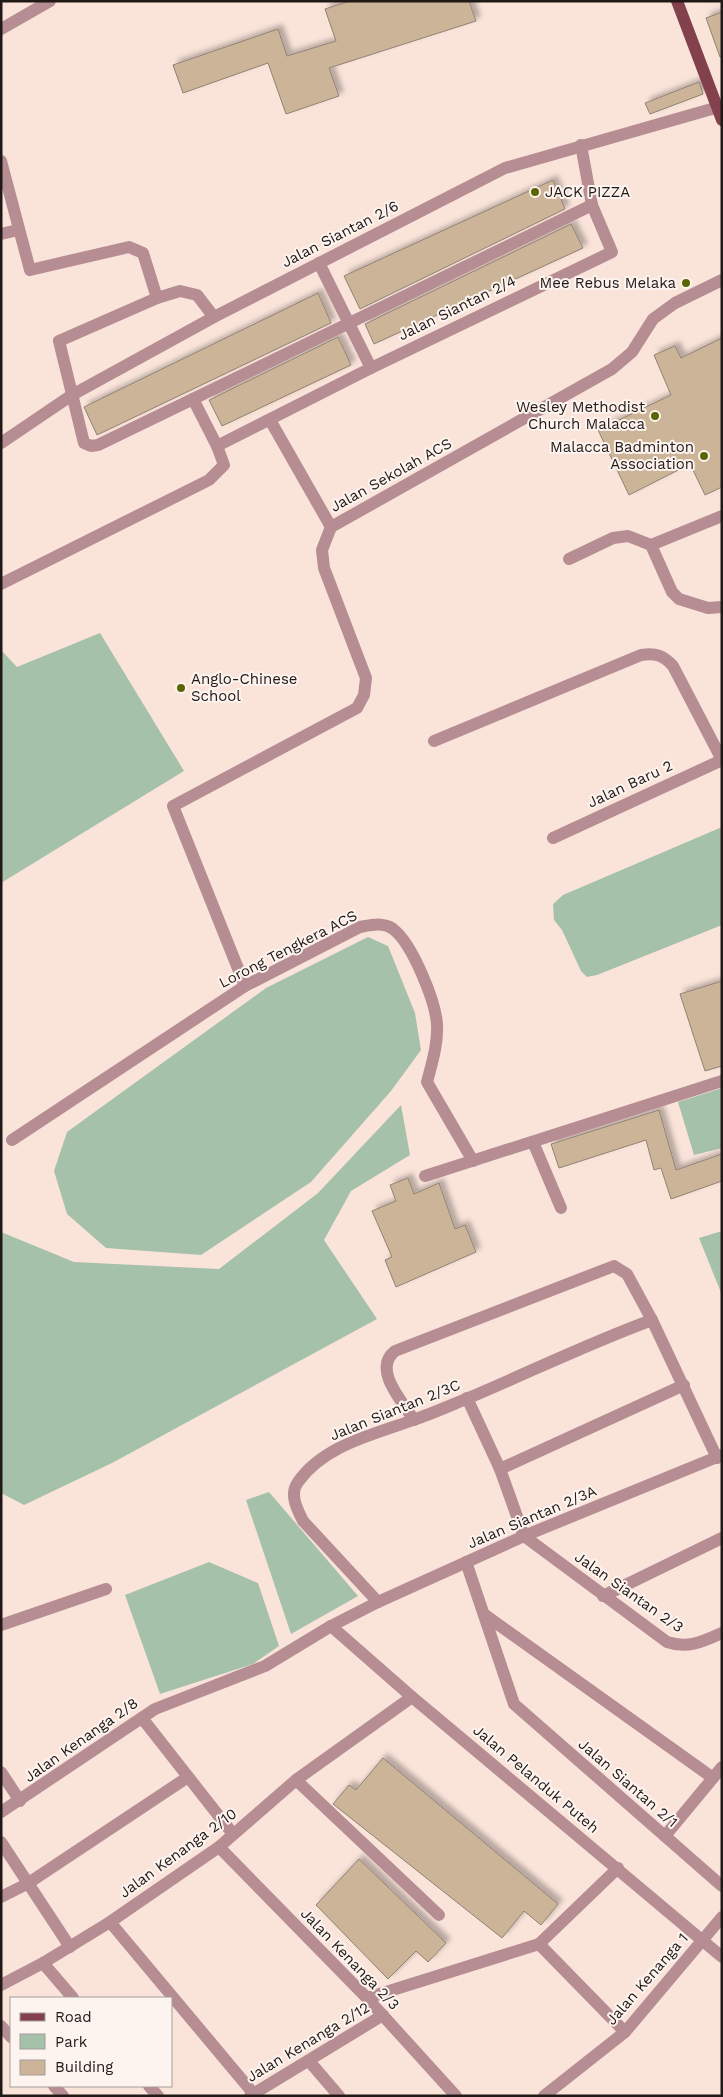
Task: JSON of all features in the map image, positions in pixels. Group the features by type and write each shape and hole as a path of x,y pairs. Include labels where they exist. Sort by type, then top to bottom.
{"main road":[{"path":"677,1 720,111"}],"street":[{"path":"1,29 50,1"},
{"name":"Jalan Siantan 2/6","path":"1,443 72,395 214,317 505,168 581,145 720,111"},
{"name":"Jalan Siantan 2/4","path":"217,446 371,368 612,252 592,205 581,145"},
{"path":"1,161 30,270 129,247 143,253 157,298"},
{"path":"214,317 197,295 180,291 157,298 60,341 84,443 98,446 592,205"},
{"path":"1,234 18,230"},
{"path":"319,263 371,368"},
{"name":"Jalan Sekolah ACS","path":"245,986 173,806 357,708 364,695 366,678 324,568 322,550 331,527 612,369 632,352 653,319 675,303 722,280"},
{"path":"1,584 209,480 224,465 217,446 193,399"},
{"path":"270,420 331,527"},
{"path":"569,559 613,538 628,536 650,544 722,516"},
{"path":"650,544 672,592 679,599 708,608 722,607"},
{"path":"434,741 641,655 653,653 664,657 673,666 722,760"},
{"name":"Jalan Baru 2","path":"553,838 722,760"},
{"name":"Lorong Tengkera ACS","path":"12,1140 245,986 360,927 377,924 392,928 406,941 431,997 437,1024 435,1052 427,1082 473,1161"},
{"path":"425,1176 722,1081"},
{"path":"533,1142 561,1208"},
{"path":"414,1420 386,1374 385,1365 388,1357 396,1351 614,1266 627,1274 720,1457"},
{"name":"Jalan Siantan 2/3C","path":"378,1602 303,1521 295,1504 294,1494 296,1484 302,1476 328,1454 365,1437 414,1420 652,1320"},
{"path":"500,1469 684,1384"},
{"path":"467,1398 500,1469 524,1536"},
{"name":"Jalan Siantan 2/3A","path":"514,1704 466,1562 524,1536 720,1457"},
{"name":"Jalan Siantan 2/3","path":"524,1536 667,1642 680,1647 694,1645 722,1633"},
{"path":"603,1596 722,1538"},
{"name":"Jalan Kenanga 2/8","path":"1,1812 154,1709 265,1666 331,1626 378,1602 466,1562"},
{"path":"1,1625 106,1589"},
{"path":"485,1615 713,1778"},
{"name":"Jalan Pelanduk Puteh","path":"331,1626 412,1697 722,1957"},
{"name":"Jalan Kenanga 2/10","path":"1,1985 43,1963 110,1922 219,1847 296,1780 412,1697"},
{"name":"Jalan Siantan 2/1","path":"514,1704 722,1886"},
{"path":"142,1718 233,1834"},
{"path":"665,1836 722,1767"},
{"path":"1,1772 20,1801"},
{"path":"1,1897 27,1884 188,1777"},
{"path":"296,1780 439,1915"},
{"path":"1,1842 70,1947"},
{"name":"Jalan Kenanga 2/3","path":"219,1847 367,1998 456,2096"},
{"path":"367,1998 539,1944 618,1868"},
{"name":"Jalan Kenanga 1","path":"544,2096 625,2032 722,1917"},
{"path":"110,1922 171,1997"},
{"path":"539,1944 625,2032"},
{"path":"43,1963 72,1997"},
{"path":"172,1998 251,2094"},
{"name":"Jalan Kenanga 2/12","path":"251,2094 383,2015"},
{"path":"1,2026 10,2036"},
{"path":"308,2061 339,2096"}],"green space":[{"path":"100,633 184,771 1,883 1,650 17,667"},
{"path":"722,827 722,925 597,975 587,977 581,971 562,930 554,920 553,904 563,895"},
{"path":"368,937 388,946 415,1013 421,1050 391,1091 311,1182 201,1255 106,1248 67,1214 54,1171 67,1132 266,988"},
{"path":"722,1088 722,1148 694,1155 678,1102"},
{"path":"401,1105 410,1155 351,1191 324,1240 377,1319 112,1463 24,1505 1,1493 1,1232 74,1262 219,1269 318,1193"},
{"path":"722,1231 722,1295 699,1238"},
{"path":"269,1492 358,1596 291,1634 246,1500"},
{"path":"209,1562 258,1583 279,1646 253,1664 160,1694 125,1595"}],"building":[{"path":"350,1 469,1 476,21 329,68 339,96 286,114 268,63 183,93 173,65 278,29 287,56 336,41 325,9"},
{"path":"722,12 722,57 720,57 706,18"},
{"path":"699,82 703,94 650,114 645,103"},
{"path":"553,180 565,209 360,309 344,276"},
{"path":"571,224 583,248 374,344 365,324"},
{"path":"318,293 331,323 97,435 84,407"},
{"path":"338,337 351,365 222,426 209,400"},
{"name":"Wesley Methodist Church Malacca","path":"722,338 722,487 705,495 690,464 629,495 598,430 671,395 654,355 675,346 681,358"},
{"path":"722,981 722,1066 705,1071 680,994"},
{"path":"659,1110 676,1170 722,1154 722,1181 671,1199 661,1168 654,1170 646,1140 559,1168 551,1144"},
{"path":"408,1178 414,1194 439,1183 455,1229 465,1225 476,1252 396,1287 385,1260 392,1257 372,1211 396,1201 390,1185"},
{"path":"383,1758 558,1904 541,1925 524,1911 502,1938 333,1804 349,1785 356,1790"},
{"path":"359,1859 446,1943 428,1962 416,1951 388,1979 316,1905"}],"place":[{"name":"JACK PIZZA","path":"535,192"},
{"name":"Mee Rebus Melaka","path":"686,283"},
{"name":"Wesley Methodist Church Malacca","path":"655,416"},
{"name":"Malacca Badminton Association","path":"704,456"},
{"name":"Anglo-Chinese School","path":"181,688"}]}
